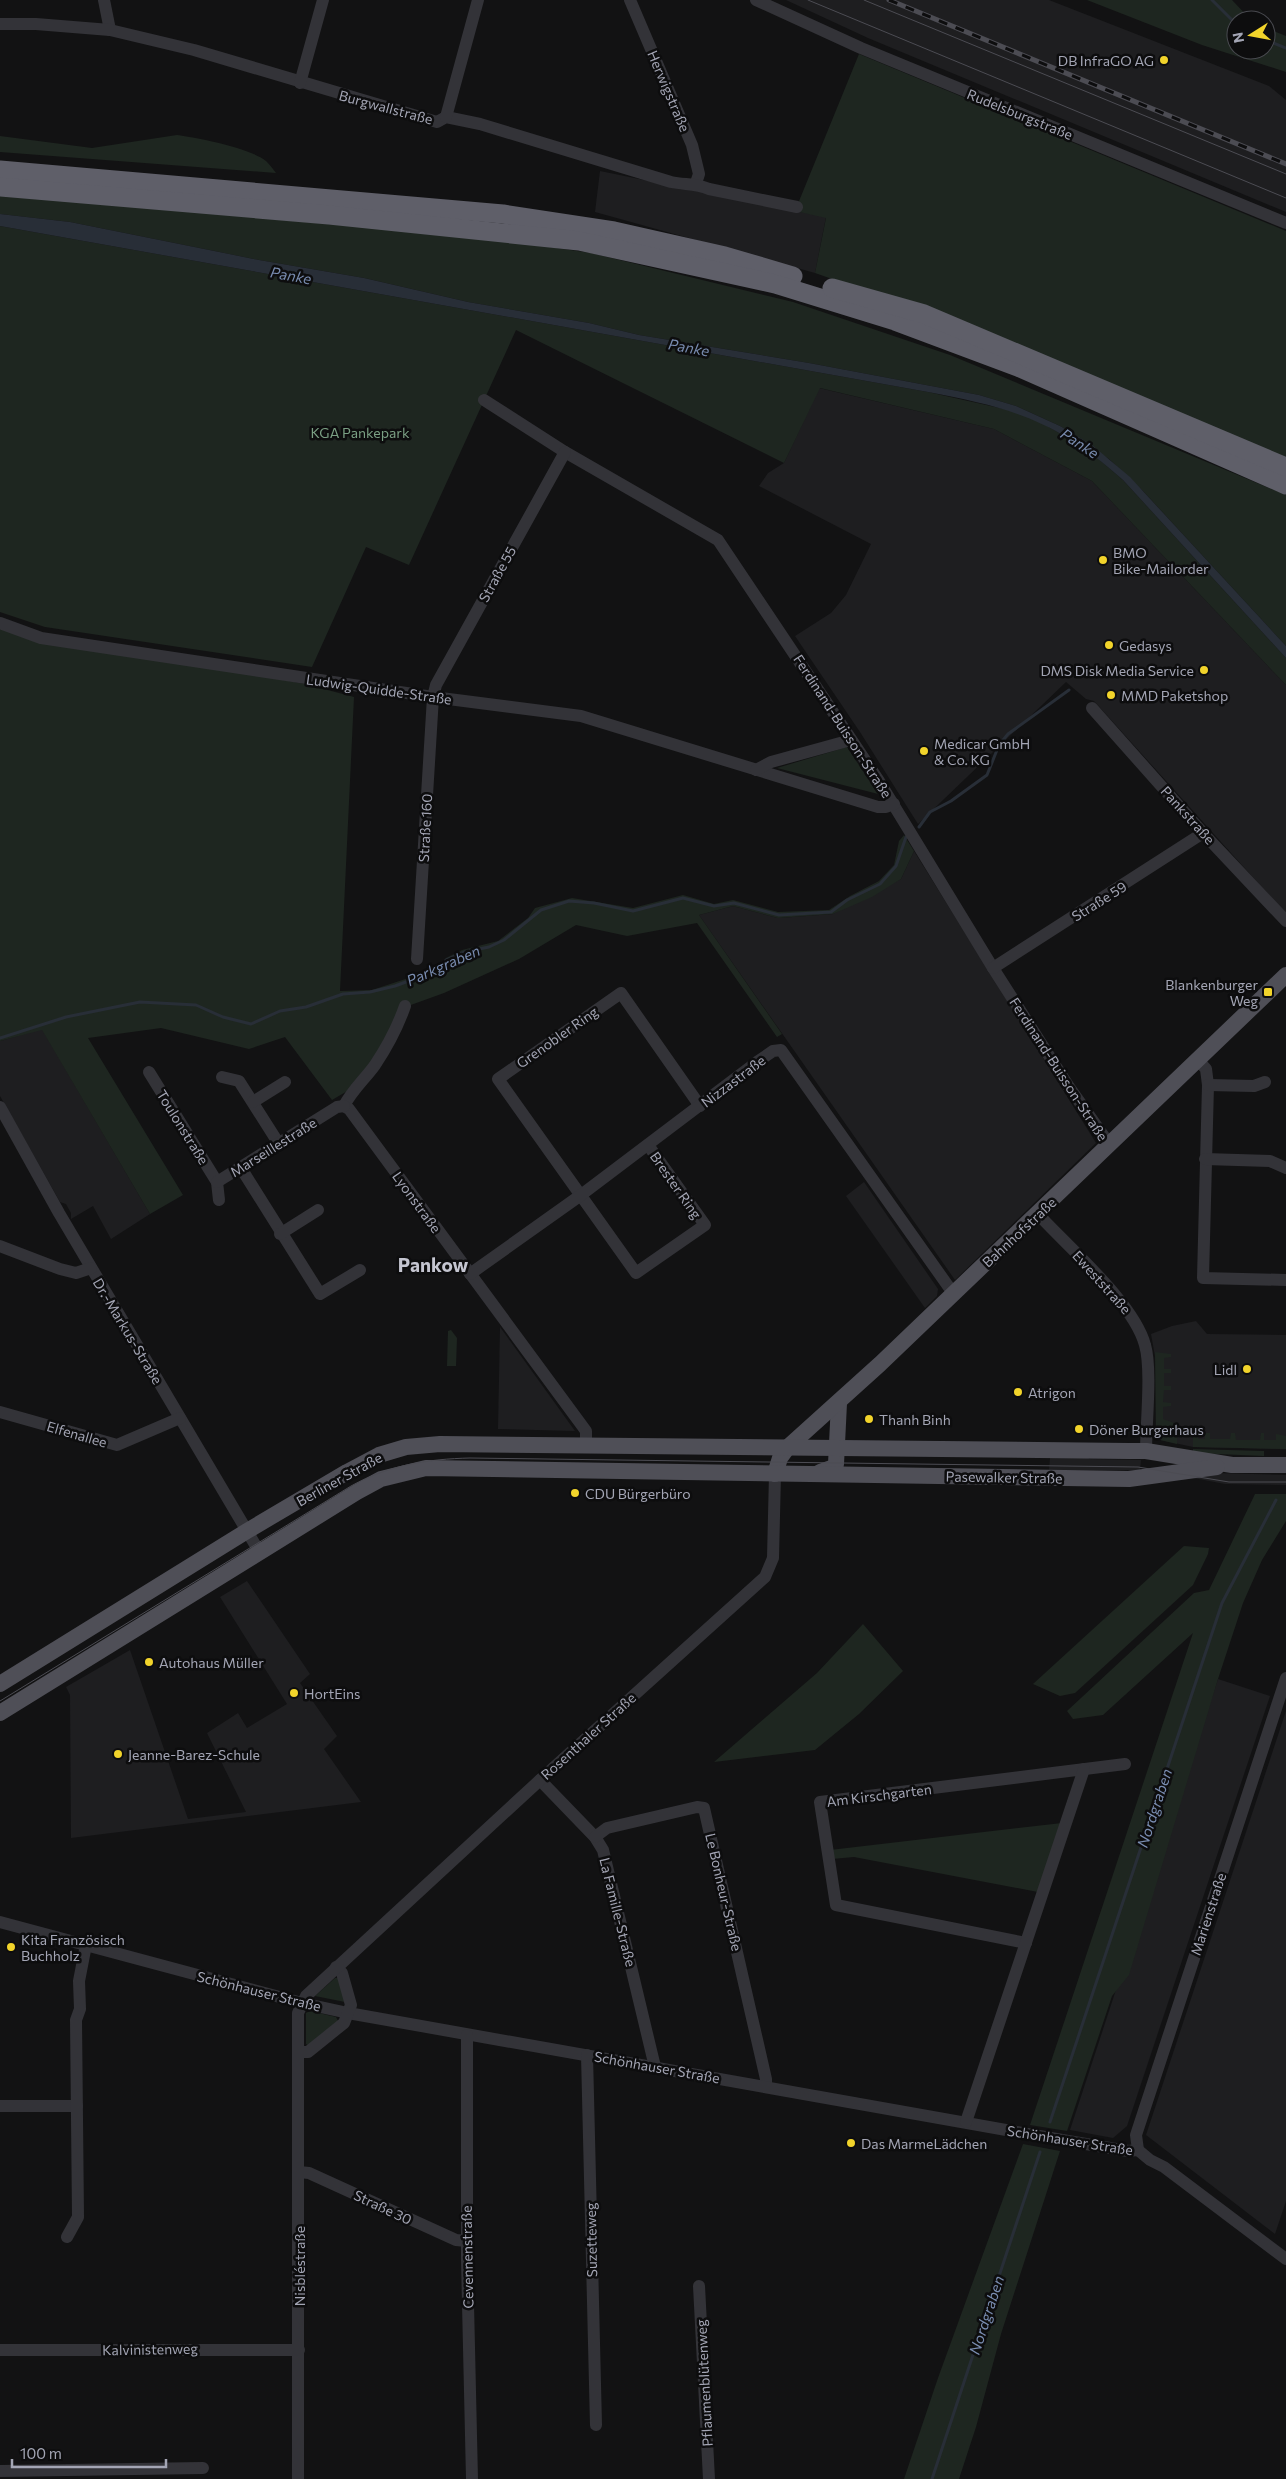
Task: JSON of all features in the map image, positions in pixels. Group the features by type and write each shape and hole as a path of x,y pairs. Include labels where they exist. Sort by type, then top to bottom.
{"highway":[{"path":"0,170 503,214 614,231 726,256 924,314 1286,466"},
{"path":"0,186 330,215 579,241 774,284 895,321 1018,367 1286,485"}],"main road":[{"name":"Bahnhofstraße","path":"788,1447 839,1403 1286,975"},
{"path":"815,1474 834,1467 838,1448 839,1403"},
{"name":"Berliner Straße","path":"0,1684 186,1570 246,1530 371,1459 406,1447 440,1444 788,1447"},
{"name":"Pasewalker Straße","path":"788,1447 1146,1451 1232,1465"},
{"path":"774,1474 780,1458 788,1447"},
{"path":"998,1477 999,1450"},
{"path":"1146,1451 1148,1478"},
{"name":"Pasewalker Straße","path":"774,1474 1148,1478 1232,1465 1286,1465"},
{"name":"Berliner Straße","path":"0,1713 370,1485 395,1475 426,1468 774,1474"}],"street":[{"path":"104,0 110,30"},
{"path":"300,83 323,0"},
{"path":"446,116 478,0"},
{"name":"Herwigstraße","path":"630,0 692,145 700,174 696,183"},
{"name":"Rudelsburgstraße","path":"756,0 860,48 1286,223"},
{"name":"Burgwallstraße","path":"0,24 110,30 194,50 300,83 437,122 446,116 480,124 671,182 684,185 696,183 709,189 797,207"},
{"name":"Ferdinand-Buisson-Straße","path":"484,400 565,452 718,540 894,804 993,968 1069,1087 1110,1145"},
{"name":"Straße 55","path":"433,697 436,685 565,452"},
{"name":"Ludwig-Quidde-Straße","path":"0,623 40,638 433,697 581,716 878,807 894,804"},
{"name":"Straße 160","path":"417,959 433,697"},
{"name":"Pankstraße","path":"1092,708 1286,921"},
{"path":"756,770 771,762 851,740"},
{"name":"Straße 59","path":"993,968 1203,832"},
{"name":"Grenobler Ring","path":"581,1195 498,1078 621,993 700,1106"},
{"path":"344,1106 349,1097 375,1066 396,1028 405,1006"},
{"name":"Nizzastraße","path":"470,1274 581,1195 776,1050 784,1051 954,1293"},
{"path":"1198,1060 1206,1069 1208,1085 1203,1278 1286,1280"},
{"name":"Toulonstraße","path":"148,1072 217,1182"},
{"path":"222,1077 239,1081 279,1144"},
{"path":"253,1102 285,1082"},
{"path":"1208,1085 1254,1086 1266,1082"},
{"name":"Marseillestraße","path":"219,1200 217,1182 337,1107 344,1106"},
{"name":"Lyonstraße","path":"344,1106 349,1109 586,1431 586,1445"},
{"name":"Dr.-Markus-Straße","path":"0,1107 91,1268 260,1553"},
{"name":"Brester Ring","path":"581,1195 636,1273 705,1225 648,1145"},
{"path":"1205,1159 1270,1161 1286,1168"},
{"path":"240,1168 280,1234 320,1294 360,1270"},
{"path":"280,1234 318,1210"},
{"name":"Eweststraße","path":"1038,1214 1124,1304 1142,1335 1147,1357 1146,1451"},
{"path":"0,1246 60,1270 76,1274 91,1268"},
{"name":"Elfenallee","path":"0,1412 117,1445 180,1418"},
{"name":"Rosenthaler Straße","path":"302,2003 306,1996 540,1780 765,1577 773,1558 774,1474"},
{"name":"Marienstraße","path":"1138,2150 1136,2136 1286,1678"},
{"name":"Am Kirschgarten","path":"1026,1942 836,1905 820,1802 1125,1764"},
{"path":"966,2122 1084,1769"},
{"name":"La Famille-Straße","path":"540,1780 595,1837 603,1850 655,2067"},
{"name":"Le Bonheur-Straße","path":"595,1837 607,1828 697,1807 704,1808 764,2069 766,2087"},
{"name":"Schönhauser Straße","path":"0,1922 302,2003 348,2013 1128,2151 1138,2150 1150,2160 1164,2167 1286,2259"},
{"path":"67,2237 78,2217 76,2020 80,2009 79,1981 86,1945"},
{"path":"298,2052 308,2052 344,2023 351,2005 342,1973 336,1968"},
{"name":"Nisbléstraße","path":"298,2479 298,2013 302,2003"},
{"name":"Cevennenstraße","path":"467,2035 467,2241 472,2479"},
{"name":"Suzetteweg","path":"587,2055 596,2425"},
{"path":"0,2106 77,2106"},
{"name":"Straße 30","path":"299,2172 308,2173 456,2240 467,2241"},
{"name":"Pflaumenblütenweg","path":"699,2286 709,2479"},
{"name":"Kalvinistenweg","path":"0,2350 299,2350"},
{"path":"0,2471 162,2474 203,2468"}],"shaded area":[{"path":"786,0 1049,0 1269,86 1286,100 1286,212 868,38"},
{"path":"600,171 826,217 815,273 595,212"},
{"path":"819,388 994,429 1092,481 1286,685 1286,914 1094,701 1086,699 1066,682 918,824 860,732 795,636 831,613 846,595 871,544 759,486 768,473 784,463"},
{"path":"914,851 1096,1143 955,1280 699,915 733,906 778,918 833,914 901,879"},
{"path":"42,1029 150,1214 111,1239 93,1206 71,1219 71,1213 66,1204 60,1202 0,1096 0,1041"},
{"path":"864,1182 938,1289 937,1296 925,1308 846,1196"},
{"path":"1196,1321 1207,1334 1286,1335 1286,1449 1193,1447 1156,1439 1156,1362 1151,1334 1172,1326"},
{"path":"500,1327 575,1431 498,1429"},
{"path":"1088,1457 1089,1459 1141,1460 1140,1470 1049,1470 1050,1458"},
{"path":"1215,1473 1286,1475 1286,1485 1225,1484 1183,1476"},
{"path":"247,1581 310,1674 300,1683 337,1736 324,1749 361,1802 71,1838 70,1695 66,1687 130,1650 188,1819 246,1812 207,1733 238,1713 247,1728 287,1704 220,1597"},
{"path":"1218,1679 1270,1696 1127,2126 1113,2138 1070,2130"},
{"path":"1286,1711 1286,2201 1275,2234 1146,2135"}],"green space":[{"path":"1087,0 1232,0 1242,10 1226,10 1226,53"},
{"path":"1276,32 1286,36 1286,72 1249,60 1276,60"},
{"path":"859,54 1286,231 1286,460 946,319 815,273 826,218 795,211"},
{"path":"177,135 211,141 248,152 266,161 276,173 0,152 0,136 92,148"},
{"path":"0,195 487,238 591,253 793,302 950,355 1286,495 1286,646 1143,491 1109,459 1060,426 1016,406 979,395 809,363 639,335 589,323 468,302 364,278 259,260 70,222 0,214"},
{"name":"KGA Pankepark","path":"0,226 928,392 1013,411 1037,420 1088,450 1123,480 1286,658 1286,685 1092,481 994,429 820,388 784,463 516,330 409,565 366,547 312,667 45,627 0,612"},
{"path":"0,629 305,684 354,697 340,991 372,990 439,968 446,958 462,950 498,941 528,918 535,908 572,898 633,908 683,895 714,904 733,900 778,912 829,910 850,896 879,881 894,865 899,841 904,835 914,851 901,879 872,897 833,914 778,918 733,906 699,915 782,1034 777,1037 697,923 627,936 576,925 519,959 444,993 408,1006 392,1025 374,1058 349,1090 332,1100 285,1037 249,1049 161,1028 88,1038 183,1195 150,1214 42,1030 0,1041"},
{"path":"847,747 878,794 777,768"},
{"path":"451,1330 457,1338 456,1366 447,1366 448,1331"},
{"path":"1155,1352 1171,1354 1171,1357 1164,1358 1164,1369 1171,1369 1171,1373 1164,1373 1164,1386 1171,1386 1171,1390 1164,1390 1163,1402 1171,1403 1171,1406 1163,1407 1163,1419 1174,1423 1174,1431 1177,1431 1177,1444 1156,1439"},
{"path":"1193,1430 1198,1430 1198,1439 1205,1439 1205,1433 1210,1433 1210,1439 1230,1439 1231,1433 1235,1433 1236,1440 1260,1440 1261,1433 1264,1433 1264,1440 1276,1440 1276,1434 1286,1436 1286,1449 1193,1447"},
{"path":"1193,1449 1264,1451 1264,1456 1193,1453"},
{"path":"1255,1494 1286,1494 1286,1521 1262,1560 1243,1603 1218,1679 1129,1975 1112,1996 1067,2131 1030,2125 1193,1633 1103,1715 1073,1719 1067,1711 1194,1593 1209,1590"},
{"path":"1184,1546 1209,1548 1193,1585 1075,1693 1060,1696 1033,1684"},
{"path":"863,1624 903,1671 859,1714 815,1750 714,1762 817,1673"},
{"path":"1062,1823 1038,1892 854,1857 832,1859 830,1850"},
{"path":"335,1978 338,1978 345,2002 315,1996"},
{"path":"310,2011 336,2017 338,2021 308,2045 306,2044 306,2013"},
{"path":"1023,2144 1060,2151 1001,2334 976,2427 959,2479 904,2479 938,2378"}],"water":[{"name":"Panke","path":"0,214 70,222 259,260 364,278 468,302 589,323 639,335 809,363 979,395 1016,406 1060,426 1092,445 1130,477 1286,646 1286,658 1123,480 1099,460 1055,430 1010,411 928,392 0,226"}],"waterway":[{"path":"1212,0 1226,14"},
{"path":"1276,44 1286,48"},
{"name":"Parkgraben","path":"919,827 930,812 951,801 987,775 999,745 1008,734 1069,690"},
{"name":"Parkgraben","path":"0,1038 66,1017 140,1002 196,1005 223,1017 251,1024 280,1011 306,1007 343,994 370,992 395,986 441,969 446,960 464,952 489,947 504,940 541,910 569,901 594,903 633,911 683,898 714,906 734,903 779,915 831,912 847,900 880,884 896,866 906,837"},
{"name":"Nordgraben","path":"1050,2122 1222,1603 1276,1500"},
{"name":"Nordgraben","path":"932,2479 1040,2152"}],"tram line":[{"path":"808,0 1286,198"},
{"path":"864,0 1286,174"},
{"path":"0,1701 351,1486 394,1468 424,1462 470,1458 1138,1467 1229,1482 1286,1482"}],"railway":[{"path":"889,0 1286,164"}],"place":[{"name":"DB InfraGO AG","path":"1164,60"},
{"name":"BMO Bike-Mailorder","path":"1103,560"},
{"name":"Gedasys","path":"1109,645"},
{"name":"DMS Disk Media Service","path":"1204,670"},
{"name":"MMD Paketshop","path":"1111,695"},
{"name":"Medicar GmbH & Co. KG","path":"924,751"},
{"name":"Blankenburger Weg","path":"1268,992"},
{"name":"Lidl","path":"1247,1369"},
{"name":"Atrigon","path":"1018,1392"},
{"name":"Thanh Binh","path":"869,1419"},
{"name":"Döner Burgerhaus","path":"1079,1429"},
{"name":"CDU Bürgerbüro","path":"575,1493"},
{"name":"Autohaus Müller","path":"149,1662"},
{"name":"HortEins","path":"294,1693"},
{"name":"Jeanne-Barez-Schule","path":"118,1754"},
{"name":"Kita Französisch Buchholz","path":"11,1947"},
{"name":"Das MarmeLädchen","path":"851,2143"}],"district":[{"name":"Pankow","path":"433,1264"}]}
